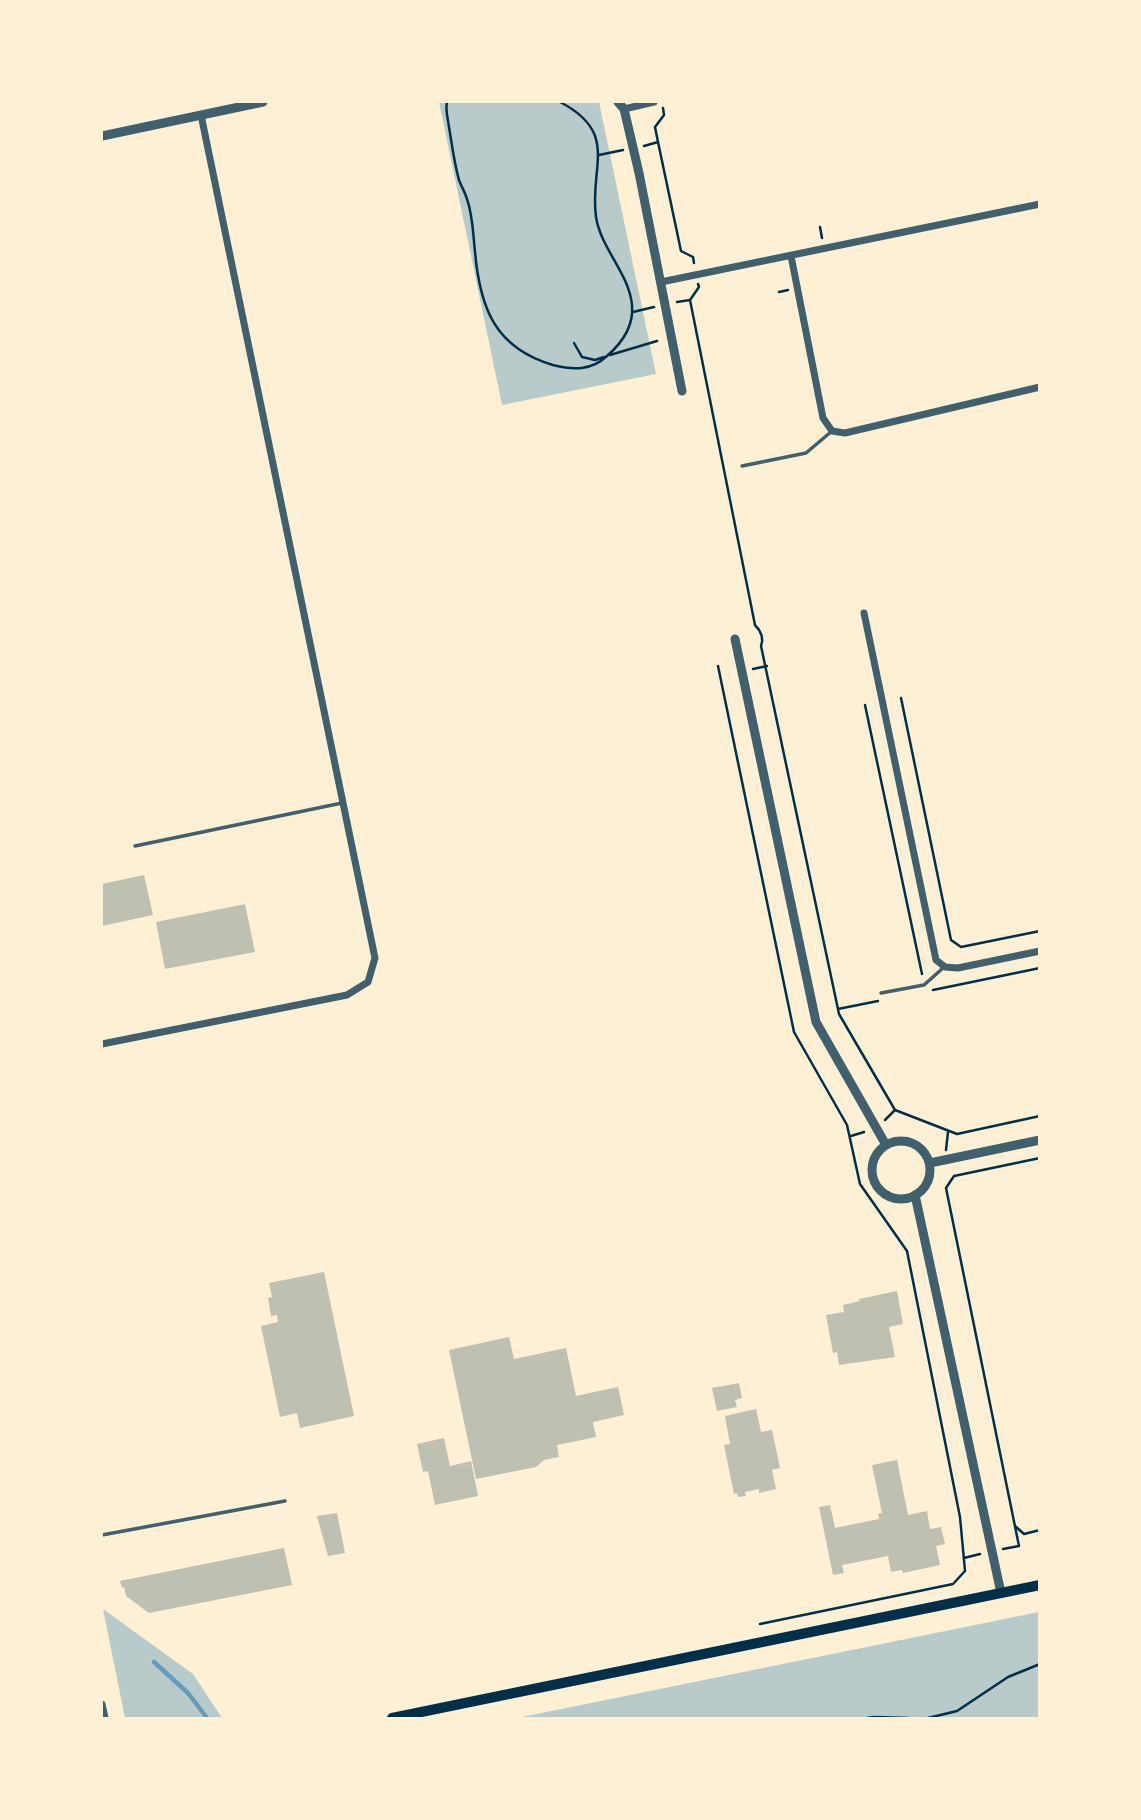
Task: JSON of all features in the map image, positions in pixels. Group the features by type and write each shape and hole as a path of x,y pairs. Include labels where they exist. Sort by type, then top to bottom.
{"main road":[{"path":"392,1718 1040,1585"}],"street":[{"path":"102,136 263,102"},
{"path":"654,102 621,105 661,282 682,391"},
{"path":"102,1044 348,995 368,982 375,958 201,115"},
{"path":"661,282 1040,204"},
{"path":"791,256 824,418 832,431 845,433 1040,387"},
{"path":"864,613 934,956 945,967 958,968 1040,951"},
{"path":"735,639 817,1022 886,1145"},
{"path":"903,1140 912,1142 926,1154 930,1163 928,1182 915,1195 906,1199 886,1195 873,1180 873,1161 886,1145 903,1140"},
{"path":"930,1163 1040,1140"},
{"path":"915,1195 1001,1593"},
{"path":"102,1704 105,1718"}],"lane":[{"path":"742,466 806,453 832,431"},
{"path":"135,846 342,803"},
{"path":"881,993 924,985 945,967"},
{"path":"102,1535 285,1500"}],"path":[{"path":"447,102 452,149 470,211 481,288 493,321 514,347 533,359 579,369 590,367 607,357 622,341 628,331 632,306 629,291 615,259 602,239 597,220 595,203 599,149 593,131 584,118 560,102"},
{"path":"662,102 664,115 655,127 681,251 693,257 698,287 690,300 755,625 760,629 763,640 761,646 838,1009 895,1110 957,1134 1040,1116"},
{"path":"574,343 582,357 595,360 657,341"},
{"path":"718,666 794,1032 848,1125 860,1184 907,1251 960,1517 965,1571 953,1584 760,1624"},
{"path":"901,698 951,940 961,947 1040,931"},
{"path":"865,705 925,991 1040,968"},
{"path":"838,1009 888,999"},
{"path":"964,1558 1019,1546 946,1188 954,1176 1040,1158"},
{"path":"1014,1525 1024,1534 1040,1530"},
{"path":"928,1718 957,1711 1008,1677 1040,1664"},
{"path":"867,1718 909,1718"}],"shaded area":[{"path":"439,102 599,102 656,374 502,405"},
{"path":"103,1609 193,1674 222,1718 125,1718"},
{"path":"1039,1612 1039,1718 517,1718"}],"building":[{"path":"144,875 153,915 102,926 102,884"},
{"path":"245,904 255,952 165,969 156,922"},
{"path":"324,1272 354,1416 300,1428 297,1413 280,1417 261,1326 278,1322 277,1315 271,1316 268,1298 272,1297 269,1283"},
{"path":"897,1291 903,1324 889,1327 895,1357 839,1365 837,1352 833,1353 826,1315 844,1312 843,1305 860,1301 859,1299"},
{"path":"509,1337 514,1359 566,1348 576,1396 618,1387 624,1415 593,1422 596,1437 557,1445 559,1457 544,1460 536,1467 476,1479 449,1350"},
{"path":"739,1383 742,1398 735,1400 737,1407 717,1411 712,1388"},
{"path":"756,1409 761,1432 772,1430 780,1468 772,1470 776,1489 759,1493 759,1489 745,1492 746,1496 738,1497 737,1493 734,1494 724,1445 730,1444 725,1416"},
{"path":"444,1438 450,1466 471,1461 478,1496 435,1505 428,1471 423,1472 417,1444"},
{"path":"897,1460 908,1515 927,1511 930,1529 941,1527 945,1544 936,1546 940,1565 903,1573 902,1570 891,1572 888,1556 842,1565 844,1573 833,1575 819,1507 830,1505 835,1528 879,1519 878,1514 882,1513 872,1465"},
{"path":"337,1513 345,1553 328,1556 317,1516"},
{"path":"284,1548 292,1585 149,1613 126,1596 120,1581"}],"waterway":[{"path":"154,1662 188,1693 207,1718"}]}
